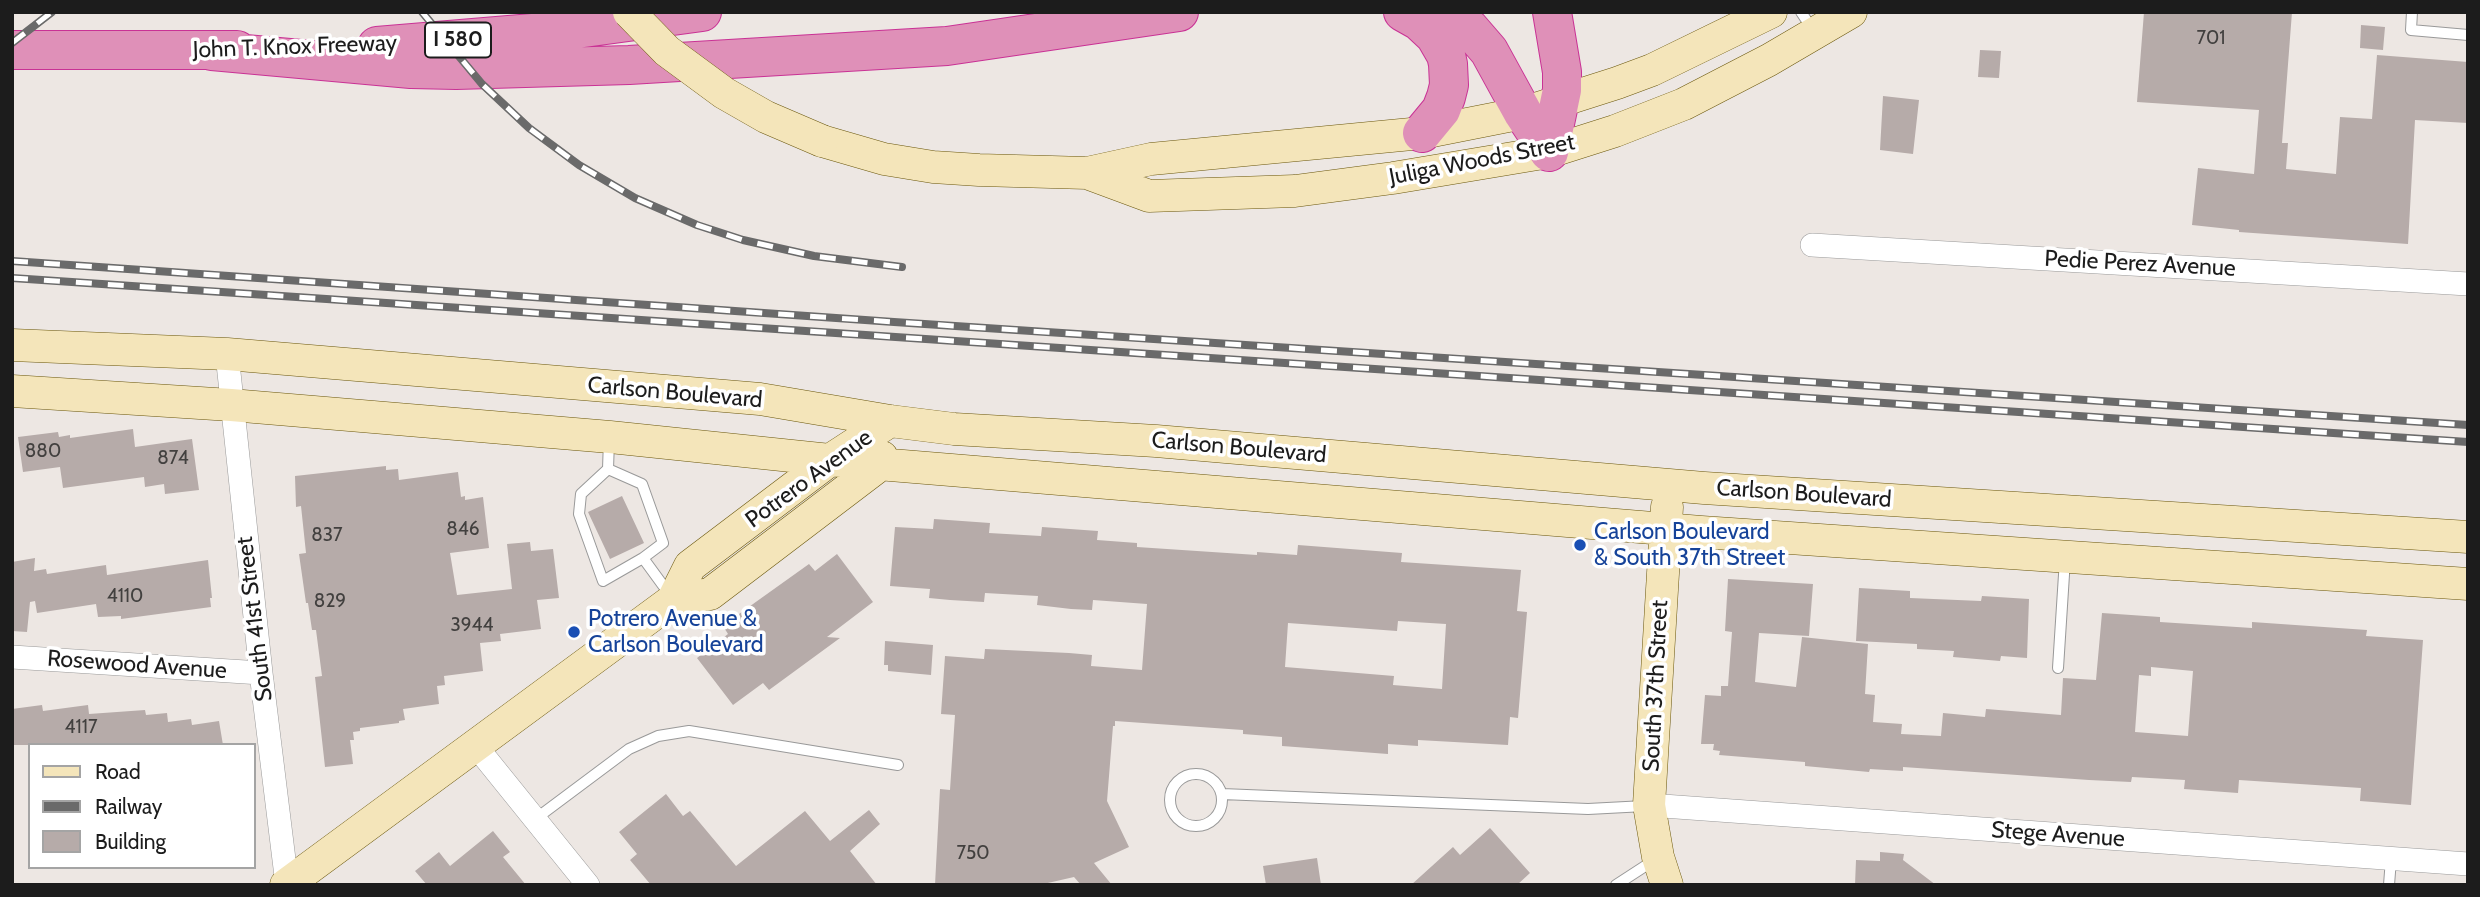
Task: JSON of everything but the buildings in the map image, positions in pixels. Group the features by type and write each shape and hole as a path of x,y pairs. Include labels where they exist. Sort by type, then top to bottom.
{"highway":[{"name":"John T. Knox Freeway","path":"12,50 212,51 331,48 449,41 593,27 702,12"},
{"path":"212,51 444,70 629,65 947,46 1179,12"},
{"path":"1403,12 1419,21 1435,36 1446,54 1448,64 1449,85 1446,97 1437,116 1422,133"},
{"path":"1451,12 1489,51 1523,113 1549,152"},
{"path":"1549,152 1560,102 1562,72 1552,12"}],"main road":[{"name":"Juliga Woods Street","path":"629,12 667,51 724,93 766,117 822,141 884,159 933,167 1087,173 1151,159 1422,133 1523,113 1652,70 1771,12"},
{"name":"Juliga Woods Street","path":"1087,173 1149,196 1295,191 1549,152 1615,131 1684,104 1808,23 1851,12"},
{"name":"Carlson Boulevard","path":"12,345 226,354 760,399 954,429 1170,442 1669,485 2468,537"},
{"name":"Carlson Boulevard","path":"12,391 231,405 610,437 830,460 1665,528 2468,583"},
{"name":"Potrero Avenue","path":"673,600 690,566 830,460 891,421"},
{"name":"Potrero Avenue","path":"286,884 673,600 710,594 881,464 891,421"},
{"name":"South 37th Street","path":"1663,871 1649,805 1669,485"}],"street":[{"name":"Pedie Perez Avenue","path":"1812,245 2468,284"},
{"name":"South 41st Street","path":"226,354 286,884"},
{"name":"Rosewood Avenue","path":"12,657 261,673"},
{"path":"475,745 588,885"},
{"name":"Stege Avenue","path":"1649,805 2468,864"}],"lane":[{"path":"2412,12 2411,30 2468,35"},
{"path":"608,469 642,484 663,543 603,581 579,514 581,494 608,469 610,437"},
{"path":"2057,668 2065,556"},
{"path":"643,558 673,600"},
{"path":"534,820 629,749 658,736 689,731 898,765"},
{"path":"1195,773 1211,778 1222,794 1221,809 1216,817 1201,826 1183,823 1171,809 1171,793 1180,779 1187,775 1195,773"},
{"path":"1222,794 1578,808 1649,805"},
{"path":"2389,885 2391,859"},
{"path":"1616,885 1663,871"}],"railway":[{"path":"12,43 52,12"},
{"path":"422,12 482,84 529,128 579,165 635,198 697,225 743,240 814,256 902,267"},
{"path":"12,261 2468,425"},
{"path":"12,278 2468,442"}],"place":[{"name":"Carlson Boulevard & South 37th Street","path":"1580,545"},
{"name":"Potrero Avenue & Carlson Boulevard","path":"574,632"}]}
